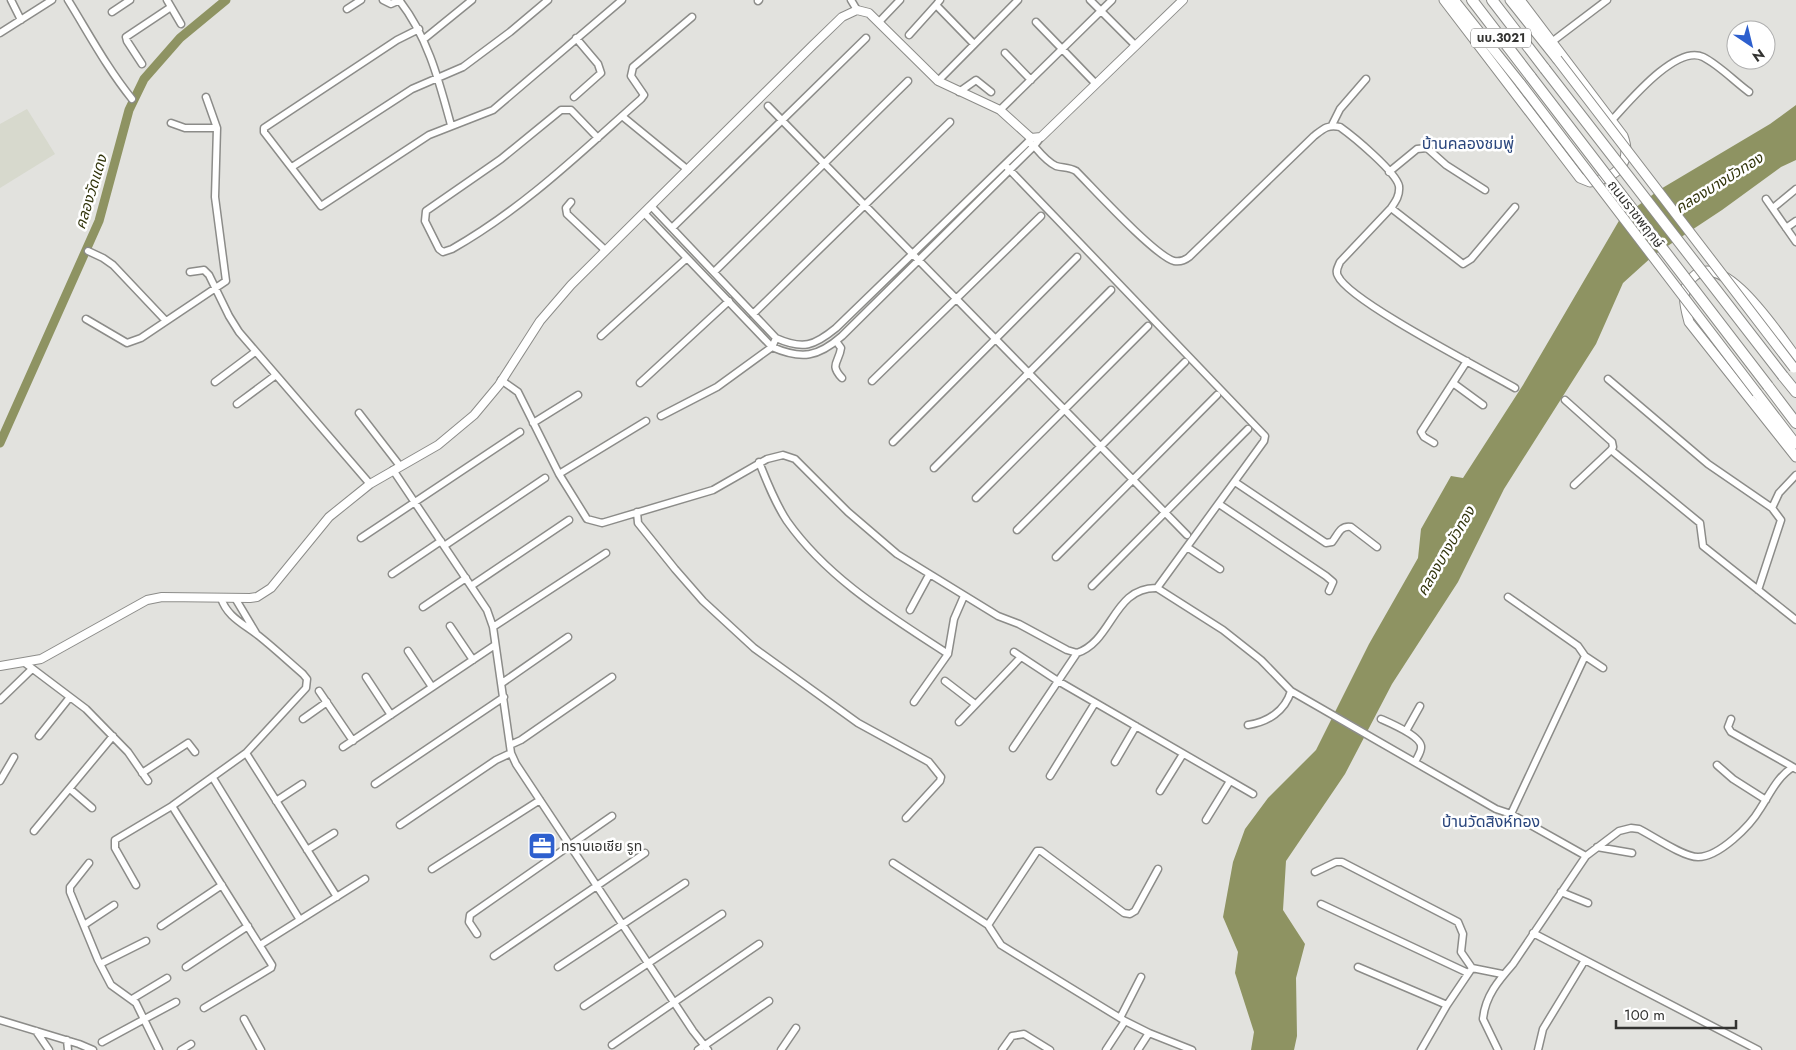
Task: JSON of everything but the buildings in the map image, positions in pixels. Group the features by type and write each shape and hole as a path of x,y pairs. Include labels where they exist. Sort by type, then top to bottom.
{"main road":[{"path":"1444,0 1580,178 1590,182 1595,181 1623,165 1627,156 1627,146 1612,120 1553,40 1520,0"},
{"name":"ถนนราชพฤกษ์","path":"1454,0 1521,84 1796,444"},
{"name":"ถนนราชพฤกษ์","path":"1472,0 1796,423"},
{"name":"ถนนราชพฤกษ์","path":"1492,0 1796,392"},
{"name":"นบ.3021","path":"1510,0 1795,370"},
{"path":"1796,357 1749,297 1726,276 1707,271 1692,277 1686,286 1684,303 1689,322 1796,457"}],"street":[{"path":"11,0 21,20"},
{"path":"0,33 52,0"},
{"path":"68,0 108,69 132,99"},
{"path":"112,12 130,0"},
{"path":"167,0 181,24"},
{"path":"347,9 360,0"},
{"path":"383,0 391,4 400,0 419,29 438,79 451,125"},
{"path":"424,39 472,0"},
{"path":"292,167 412,89 463,67 481,55 548,0"},
{"path":"419,29 397,40 266,125 264,132 321,206 429,135 493,110 622,0"},
{"path":"851,0 857,10 868,14 879,22 938,81 1000,110 1056,166 1068,166 1076,171 1144,239 1168,259 1176,262 1189,257 1314,136 1332,125 1347,132 1389,172 1397,181 1399,189 1398,198 1391,208 1340,262 1336,270 1338,277 1350,289 1402,324 1515,388"},
{"path":"879,22 900,0"},
{"path":"938,81 973,43 1018,0"},
{"path":"1090,0 1135,45"},
{"path":"1000,110 1112,0"},
{"path":"651,206 673,227 776,338 790,344 805,346 821,340 1005,165 1031,142 1041,136 1183,0"},
{"path":"1553,40 1607,0"},
{"path":"909,35 938,3 973,43"},
{"path":"142,64 126,42 126,37 171,7"},
{"path":"0,666 41,659 147,600 162,597 257,597 271,588 329,517 370,484 438,445 459,430 474,415 501,380 540,321 605,250 842,17 857,10"},
{"path":"598,138 571,110 561,110 501,159 426,211 426,221 439,249 443,252 452,249 518,206 598,138 644,95 631,76 634,66 692,18"},
{"path":"1036,22 1095,83"},
{"path":"574,98 601,73 598,64 576,38"},
{"path":"673,227 866,38"},
{"path":"1005,53 1031,80"},
{"path":"1612,120 1646,84 1668,66 1689,55 1702,56 1749,92"},
{"path":"1332,125 1340,110 1366,79"},
{"path":"959,92 976,80 991,92"},
{"path":"714,272 908,81"},
{"path":"86,319 127,343 142,338 226,281 215,197 217,128 206,97"},
{"path":"768,106 1187,535"},
{"path":"622,116 688,170"},
{"path":"753,314 950,122"},
{"path":"171,123 185,128 217,128"},
{"path":"644,213 772,347 784,352 806,356 826,350 836,341 1009,171 1031,142"},
{"path":"1389,172 1418,149 1427,148 1446,165 1486,190"},
{"path":"1005,165 1262,431 1264,441 1188,548 1157,588"},
{"path":"1772,208 1795,193"},
{"path":"1766,200 1796,242"},
{"path":"571,202 566,208 567,214 605,250"},
{"path":"1391,208 1463,264 1471,259 1515,207"},
{"path":"872,381 1041,216"},
{"path":"1786,228 1796,221"},
{"path":"88,251 113,265 166,321"},
{"path":"892,442 1077,257"},
{"path":"601,336 687,258"},
{"path":"190,272 206,271 217,288 229,316 255,352 370,484"},
{"path":"934,468 1111,290"},
{"path":"640,383 729,301"},
{"path":"976,498 1148,326"},
{"path":"661,416 717,387 772,347 776,338"},
{"path":"836,341 842,348 834,366 835,371 842,378"},
{"path":"215,382 255,352"},
{"path":"1434,443 1424,437 1421,432 1467,361"},
{"path":"1017,530 1185,362"},
{"path":"237,404 276,375"},
{"path":"1608,379 1708,464 1772,508 1781,520 1758,590"},
{"path":"501,380 516,389 580,513 587,519 602,523 713,490 759,462 783,455 802,464 877,539 929,575 998,616 1019,624 1067,650 1077,653"},
{"path":"1453,383 1484,405"},
{"path":"534,423 578,395"},
{"path":"1056,558 1217,395"},
{"path":"1565,400 1612,442 1613,447 1574,486"},
{"path":"359,413 396,468 442,544 487,610 493,627 511,753 516,764 674,1002 703,1049 770,1001"},
{"path":"559,474 646,421"},
{"path":"1092,586 1248,429"},
{"path":"361,538 520,432"},
{"path":"1611,450 1700,523 1703,546 1796,620"},
{"path":"759,462 769,488 787,521 818,557 871,604 948,654"},
{"path":"1772,508 1779,494 1796,475"},
{"path":"392,574 545,478"},
{"path":"1235,482 1326,543 1332,542 1341,528 1346,526 1351,527 1377,547"},
{"path":"1219,504 1326,576 1333,584 1329,591"},
{"path":"637,512 638,523 675,569 709,607 754,648 858,723 936,768 941,777 940,782 906,818"},
{"path":"471,586 569,520"},
{"path":"1188,548 1220,569"},
{"path":"493,627 606,553"},
{"path":"910,610 929,575"},
{"path":"423,607 466,578"},
{"path":"1013,748 1077,653 1092,644 1128,597 1144,588 1157,588 1223,630 1261,660 1291,691 1496,809 1511,814 1586,856"},
{"path":"914,702 948,654 954,619 964,596"},
{"path":"1508,597 1578,646 1585,656 1603,668"},
{"path":"136,885 115,848 115,840 172,806 246,753 306,688 306,679 303,674 258,635 242,626 224,608 221,598"},
{"path":"235,598 258,635"},
{"path":"450,626 473,660"},
{"path":"502,683 568,637"},
{"path":"343,747 496,645"},
{"path":"408,651 432,687"},
{"path":"1014,652 1058,681 1253,794"},
{"path":"1511,814 1585,656"},
{"path":"959,722 1021,657"},
{"path":"25,663 86,709 114,736 148,781"},
{"path":"0,700 32,669"},
{"path":"366,677 391,715"},
{"path":"510,745 612,677"},
{"path":"945,681 976,704"},
{"path":"319,691 352,741"},
{"path":"1248,725 1262,723 1272,717 1281,709 1291,691"},
{"path":"39,736 70,697"},
{"path":"375,784 504,697"},
{"path":"303,719 327,702"},
{"path":"1050,776 1096,703"},
{"path":"1406,731 1420,706"},
{"path":"1498,1050 1482,1019 1492,991 1502,974 1513,964 1586,856 1618,831 1632,828 1639,829 1692,856 1706,855 1744,831 1779,778 1794,768 1731,732 1728,727 1731,718"},
{"path":"1381,719 1406,731 1420,743 1422,747 1415,762"},
{"path":"1115,762 1136,726"},
{"path":"34,830 114,736"},
{"path":"142,773 188,744 195,752"},
{"path":"246,753 337,897"},
{"path":"400,825 496,760 511,753"},
{"path":"1160,791 1183,754"},
{"path":"0,782 2,772 14,757"},
{"path":"1717,765 1733,779 1766,800"},
{"path":"213,778 300,920"},
{"path":"1206,820 1230,781"},
{"path":"276,801 302,784"},
{"path":"70,789 92,808"},
{"path":"432,869 540,800"},
{"path":"172,806 272,965 271,968 204,1008"},
{"path":"477,934 469,922 470,915 612,816"},
{"path":"307,850 334,833"},
{"path":"1598,847 1632,853"},
{"path":"988,925 1037,851 1041,851 1124,913 1130,914 1135,911 1158,869"},
{"path":"494,956 645,853"},
{"path":"1315,872 1336,862 1342,862 1458,922 1463,934 1461,952 1470,970"},
{"path":"89,863 70,887 84,925 111,985 132,999 145,1018 160,1050"},
{"path":"892,863 988,925 1001,945 1149,1034 1192,1050"},
{"path":"260,945 365,879"},
{"path":"558,967 685,882"},
{"path":"161,926 222,885"},
{"path":"1561,892 1588,903"},
{"path":"1321,904 1470,970 1502,974"},
{"path":"84,925 114,905"},
{"path":"584,1006 722,914"},
{"path":"186,967 248,926"},
{"path":"1533,933 1749,1048 1758,1050"},
{"path":"100,964 146,941"},
{"path":"612,1045 760,944"},
{"path":"1538,1050 1543,1029 1585,960"},
{"path":"1358,967 1447,1005"},
{"path":"1421,1050 1470,970"},
{"path":"1106,1050 1141,977"},
{"path":"132,999 167,978"},
{"path":"102,1042 176,1002"},
{"path":"244,1019 260,1050"},
{"path":"0,1020 67,1040 93,1050"},
{"path":"781,1050 796,1028"},
{"path":"36,1031 49,1050"},
{"path":"1002,1050 1012,1036 1024,1034 1050,1050"},
{"path":"1138,1050 1149,1034"},
{"path":"67,1040 68,1050"},
{"path":"181,1050 191,1044"}],"shaded area":[{"path":"27,109 55,154 0,188 0,124"}],"water":[{"name":"คลองบางบัวทอง","path":"1796,105 1796,160 1781,167 1722,210 1654,255 1623,283 1596,344 1504,489 1458,582 1392,684 1345,774 1286,861 1283,910 1305,944 1296,978 1297,1036 1294,1050 1251,1050 1254,1032 1235,973 1238,952 1223,917 1233,862 1245,829 1268,798 1316,750 1369,644 1418,558 1421,529 1451,476 1463,478 1523,385 1620,219 1659,190 1770,124"}],"waterway":[{"name":"คลองวัดแดง","path":"0,443 99,221 129,110 144,79 180,38 226,0"}],"place":[{"name":"ทรานเอเชีย รูท","path":"542,846"}],"district":[{"name":"บ้านคลองชมพู่","path":"1468,143"},
{"name":"บ้านวัดสิงห์ทอง","path":"1491,821"}]}
